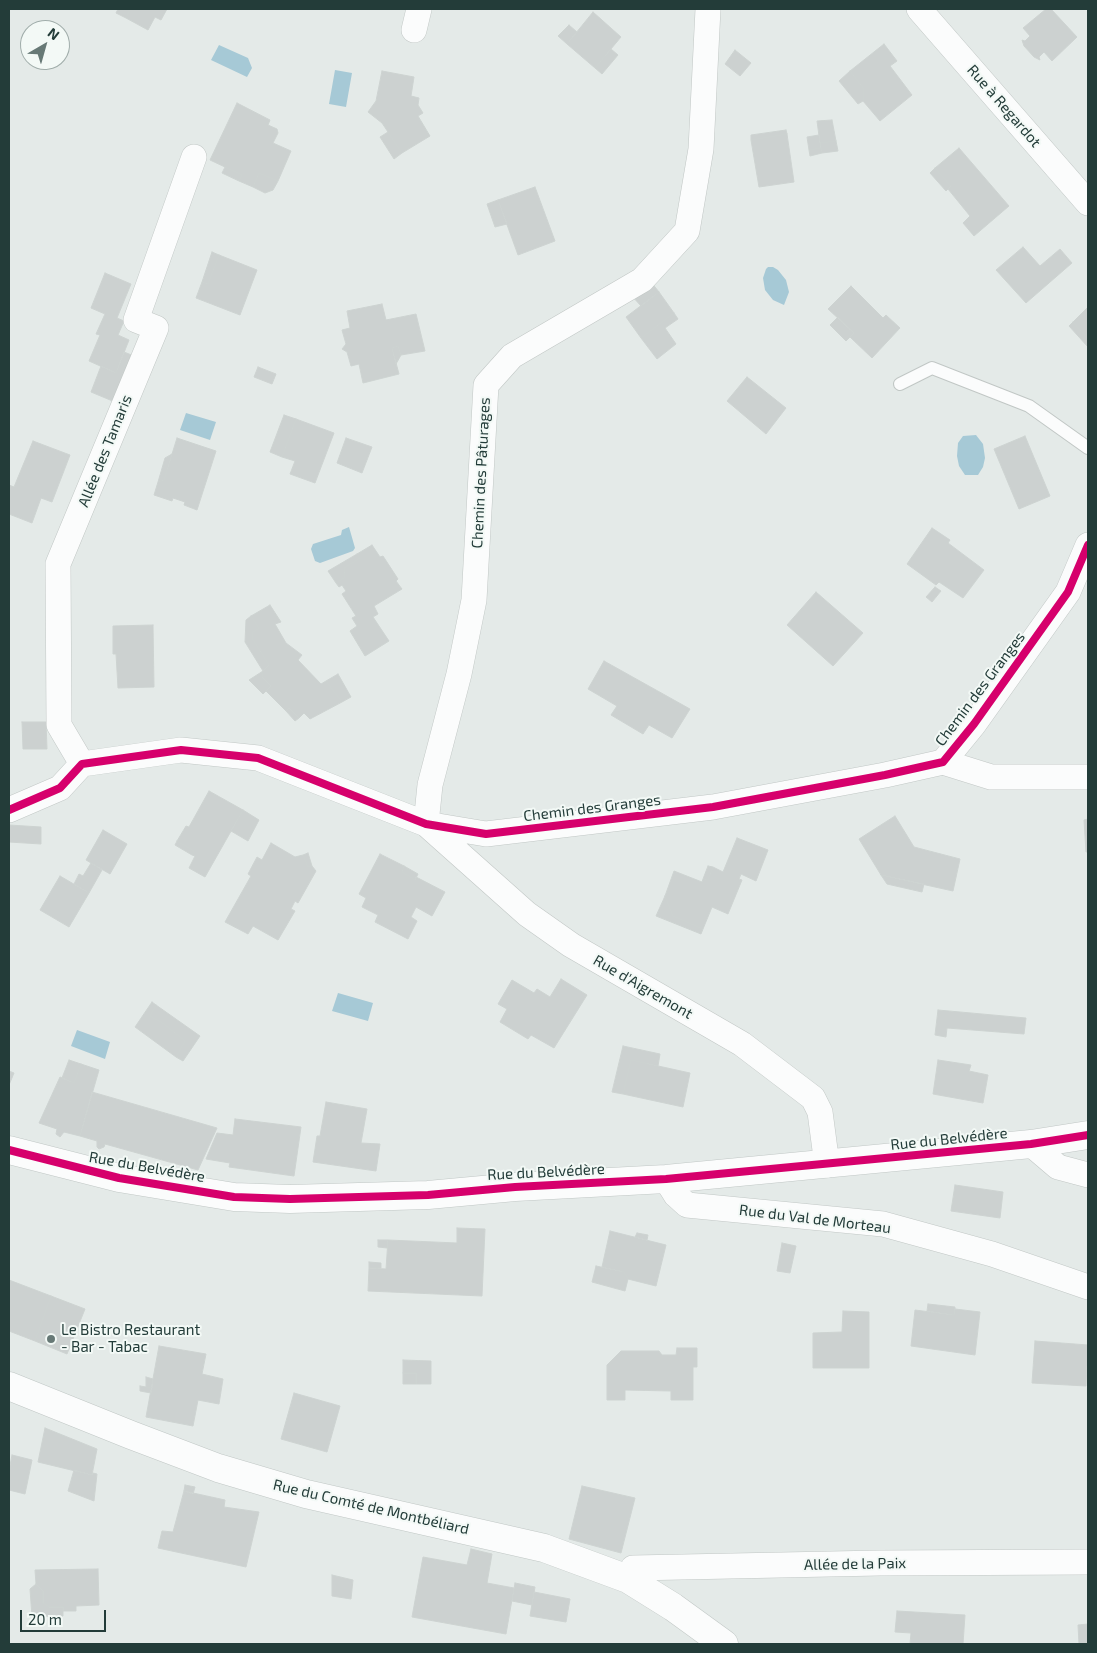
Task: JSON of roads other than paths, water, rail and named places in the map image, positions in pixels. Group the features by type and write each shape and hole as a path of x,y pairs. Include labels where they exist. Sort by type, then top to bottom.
{"street":[{"name":"Chemin des Pâturages","path":"426,824 430,785 460,674 474,600 486,386 512,356 642,280 687,231 701,148 708,9"},
{"name":"Rue à Regardot","path":"919,9 1088,203"},
{"name":"Allée des Tamaris","path":"82,764 59,725 58,564 156,328 136,320 194,158"},
{"name":"Chemin des Granges","path":"82,764 181,750 258,758 426,824 486,834 713,807 875,777 943,762 974,724 1068,592 1088,545"},
{"path":"943,762 991,777 1088,777"},
{"path":"9,810 60,788 82,764"},
{"name":"Rue d'Aigremont","path":"426,824 527,914 571,945 742,1044 813,1098 820,1112 827,1165"},
{"name":"Rue du Belvédère","path":"9,1150 120,1178 234,1197 281,1199 428,1195 516,1187 666,1179 1031,1144 1088,1134"},
{"path":"1031,1144 1058,1167 1088,1175"},
{"name":"Rue du Val de Morteau","path":"666,1179 676,1195 687,1205 883,1224 992,1254 1088,1287"},
{"name":"Rue du Comté de Montbéliard","path":"9,1386 218,1468 306,1494 544,1548 628,1579 673,1607 724,1644"},
{"name":"Allée de la Paix","path":"628,1579 633,1568 880,1563 1088,1562"}],"lane":[{"path":"900,384 932,368 1030,406 1088,448"}],"water":[{"path":"219,45 248,58 252,68 247,77 211,60"},
{"path":"335,70 352,73 346,107 329,104"},
{"path":"768,267 778,270 786,280 789,292 784,305 773,300 765,290 763,278"},
{"path":"186,413 216,422 210,440 180,430"},
{"path":"976,435 983,444 985,458 983,467 978,475 965,475 959,466 957,456 958,443 963,436"},
{"path":"349,527 355,548 353,551 320,563 315,561 311,549 313,544 341,535 342,530"},
{"path":"338,993 373,1003 368,1021 332,1011"},
{"path":"77,1030 110,1042 105,1059 71,1046"}],"place":[{"name":"Le Bistro Restaurant - Bar - Tabac","path":"51,1339"}]}
